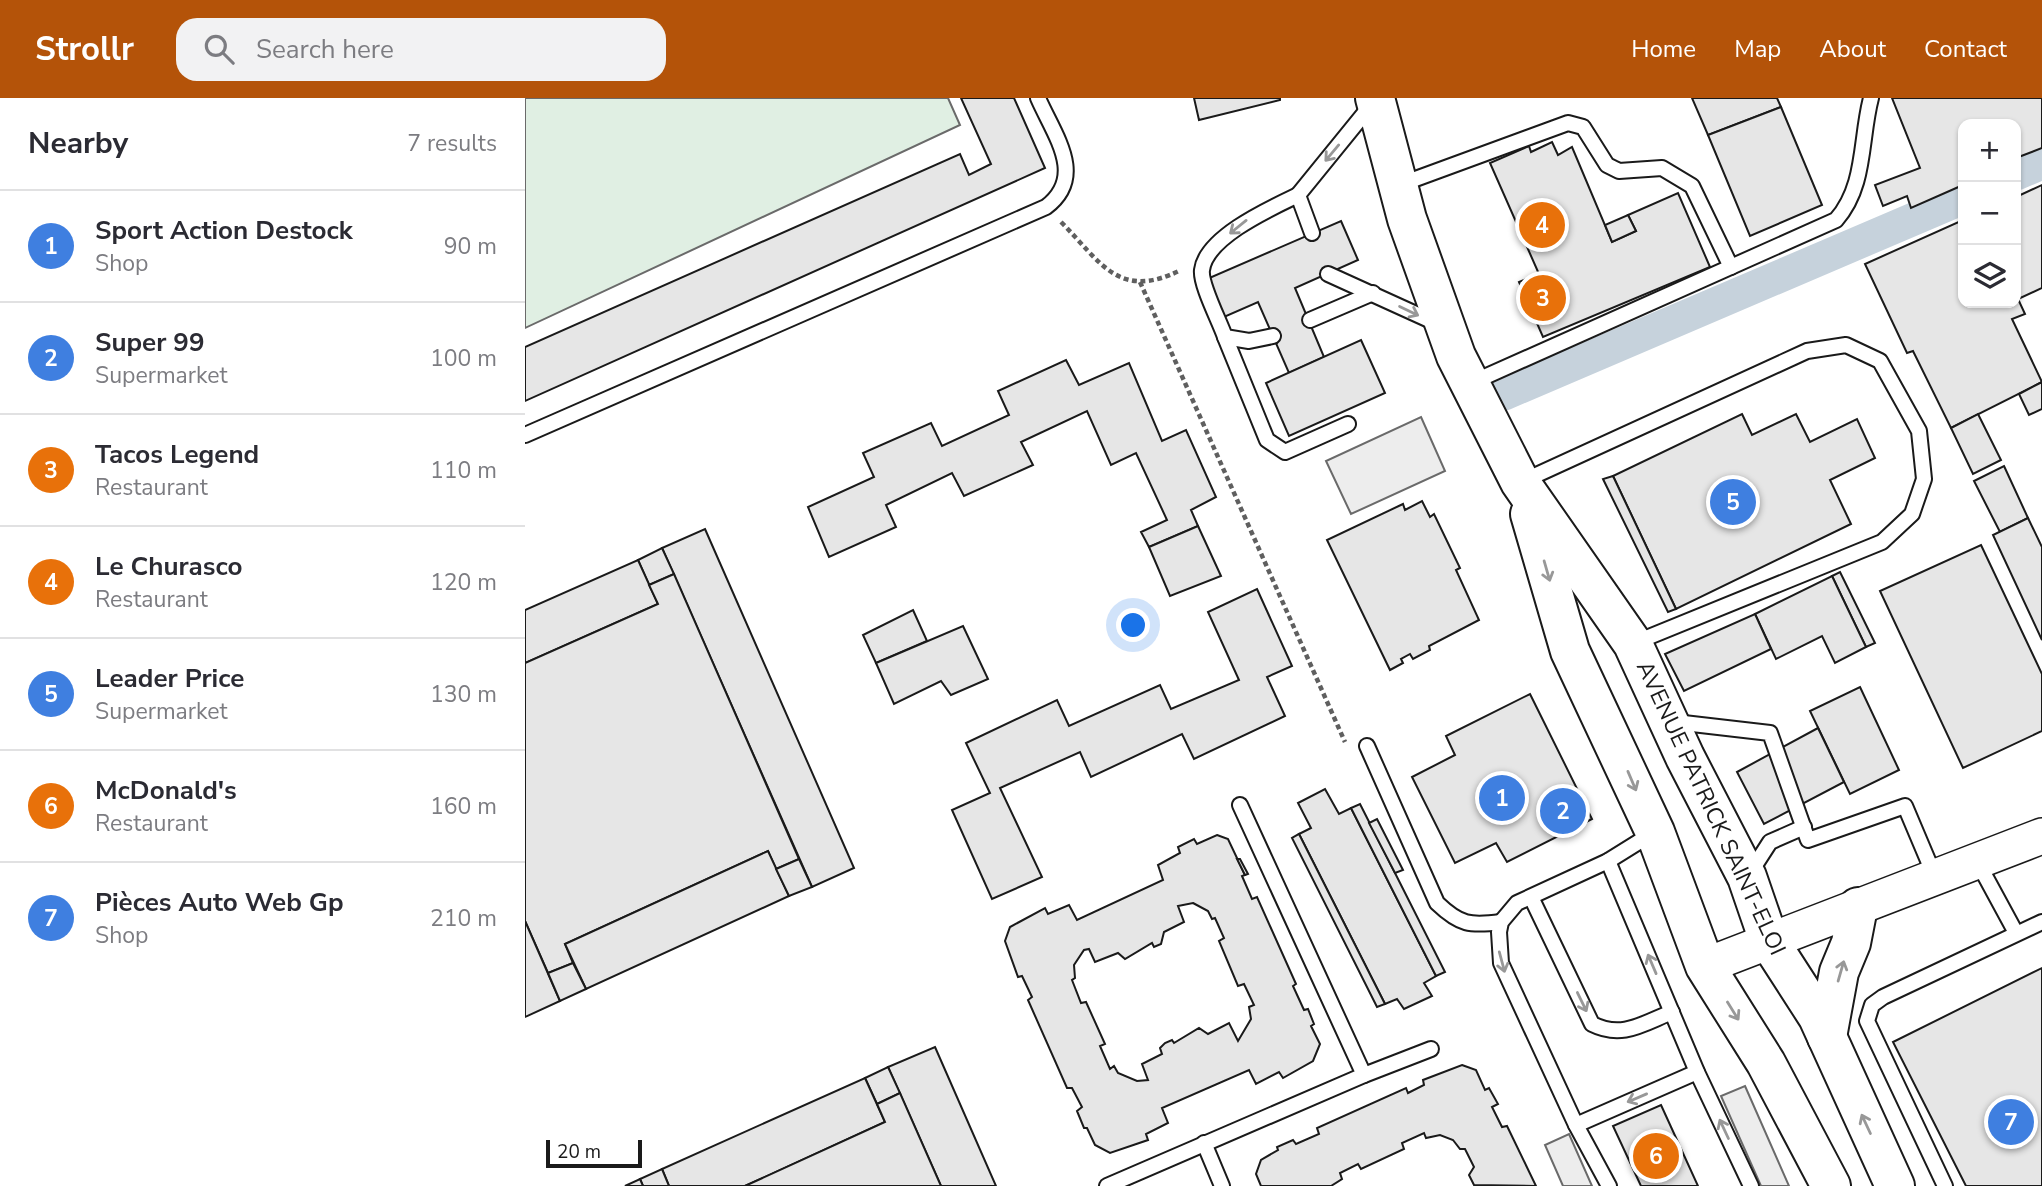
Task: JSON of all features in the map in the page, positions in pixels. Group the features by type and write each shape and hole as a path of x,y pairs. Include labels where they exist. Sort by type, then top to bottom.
{"main road":[{"name":"AVENUE PATRICK SAINT-ELOI","path":"1375,99 1397,185 1446,328 1470,383 1520,482 1633,644 1747,877 1769,941 1827,1037 1895,1186"},
{"name":"AVENUE PATRICK SAINT-ELOI","path":"1520,482 1570,651 1655,832 1705,966 1766,1063 1831,1186"},
{"path":"1827,1037 1839,972 1850,943 1858,907"},
{"path":"1766,1063 1807,1186"}],"street":[{"path":"1705,966 2042,836"}],"lane":[{"path":"525,435 1045,207 1062,191 1068,168 1038,98"},
{"path":"1470,383 1836,220 1850,205 1857,183 1871,98"},
{"path":"1348,424 1285,452 1268,440 1201,272 1206,258 1240,224 1298,195 1375,99"},
{"path":"1397,185 1568,123 1583,127 1607,165 1619,171 1662,168 1692,186 1731,267"},
{"path":"1298,195 1312,233"},
{"path":"1328,274 1446,328"},
{"path":"1310,320 1373,293"},
{"path":"1225,337 1249,341 1273,336"},
{"path":"1520,482 1807,351 1846,345 1880,361 1919,432 1924,479 1912,514 1882,542 1633,644"},
{"path":"1667,718 1673,722 1770,733 1808,840 1905,806 1935,877"},
{"path":"1367,746 1437,903 1454,919 1477,925 1501,922"},
{"path":"1240,805 1364,1075"},
{"path":"1747,877 1770,842 1804,827"},
{"path":"1609,1186 1576,1125 1500,963 1501,922 1510,908 1608,861 1655,832"},
{"path":"1608,861 1697,1072 1751,1186"},
{"path":"1977,861 2016,933"},
{"path":"1531,897 1592,1024 1607,1031 1621,1032 1672,1012"},
{"path":"1945,1186 1867,1021 1868,1013 1883,996 2042,922"},
{"path":"1107,1186 1364,1075 1431,1049"},
{"path":"1576,1125 1697,1072"},
{"path":"1204,1143 1222,1186"}],"path":[{"path":"1045,207 1118,279 1140,282 1174,274 1206,258"},
{"path":"1140,282 1350,754"}],"green space":[{"path":"525,98 948,98 960,125 525,328"}],"shaded area":[{"path":"1421,417 1445,471 1351,514 1326,461"},
{"path":"1745,1086 1789,1186 1761,1186 1721,1096"},
{"path":"1569,1134 1592,1186 1563,1186 1545,1145"}],"building":[{"path":"961,98 1014,98 1045,168 525,401 525,347 960,154 969,175 991,164"},
{"path":"1194,98 1280,98 1280,100 1199,120"},
{"path":"1692,98 1777,98 1781,107 1708,135"},
{"path":"1892,98 2042,98 2042,148 2021,156 2021,119 1958,119 1958,187 1911,208 1907,196 1883,206 1875,185 1920,168"},
{"path":"1781,107 1822,205 1750,236 1708,135"},
{"path":"1552,142 1558,155 1572,147 1612,242 1636,231 1628,215 1678,193 1710,267 1543,337 1519,282 1539,274 1490,163 1529,146 1531,152"},
{"path":"2042,185 2042,288 2021,298 2021,245 2021,195"},
{"path":"1628,215 1636,231 1612,242 1605,225"},
{"path":"1341,221 1358,260 1295,288 1324,357 1289,373 1258,302 1224,317 1207,279"},
{"path":"1958,222 1958,308 2021,308 2021,305 2025,314 2012,319 2042,382 1951,428 1913,351 1907,353 1865,264"},
{"path":"1361,340 1385,393 1289,436 1266,383"},
{"path":"1066,360 1079,385 1129,363 1162,441 1186,430 1216,497 1191,510 1198,526 1149,547 1141,532 1167,520 1136,453 1111,465 1087,411 1021,442 1033,465 964,496 952,473 886,505 896,527 829,557 808,507 874,477 863,453 931,423 942,446 1009,415 998,391"},
{"path":"2042,382 2042,409 2029,415 2019,394"},
{"path":"1742,414 1752,435 1796,414 1810,442 1857,419 1875,458 1830,480 1851,524 1676,609 1613,476"},
{"path":"1978,414 2001,460 1973,474 1951,428"},
{"path":"2004,466 2028,518 2000,532 1974,481"},
{"path":"1613,476 1676,609 1668,612 1603,479"},
{"path":"1422,501 1430,517 1434,514 1460,568 1456,570 1479,620 1429,646 1430,650 1413,659 1410,654 1401,659 1403,663 1390,670 1327,540 1403,504 1405,510"},
{"path":"2028,518 2042,547 2042,640 1993,535"},
{"path":"1198,526 1221,576 1170,596 1149,547"},
{"path":"705,529 854,868 812,887 662,548"},
{"path":"1981,545 2042,674 2042,731 1963,768 1880,591"},
{"path":"662,548 674,574 649,585 638,560"},
{"path":"638,560 658,604 525,663 525,610"},
{"path":"1840,572 1875,643 1866,647 1832,576"},
{"path":"674,574 799,859 776,869 768,851 565,944 573,963 548,973 525,921 525,663 658,604 649,585"},
{"path":"1832,576 1866,647 1835,663 1822,636 1776,659 1755,614"},
{"path":"1257,589 1292,666 1267,677 1285,716 1194,759 1182,734 1091,777 1080,752 1000,788 1042,877 992,899 952,810 990,793 966,743 1057,700 1069,726 1160,685 1171,709 1239,680 1208,612"},
{"path":"913,610 927,641 876,663 863,635"},
{"path":"1755,614 1771,649 1684,691 1665,654"},
{"path":"963,626 988,679 951,695 941,681 894,704 876,663"},
{"path":"1860,687 1899,770 1850,794 1810,711"},
{"path":"1530,694 1592,819 1507,862 1496,843 1455,863 1412,777 1455,755 1446,736"},
{"path":"1818,728 1844,782 1764,824 1737,772"},
{"path":"1325,789 1339,814 1351,808 1436,976 1424,983 1432,996 1404,1009 1397,999 1385,1004 1299,834 1311,828 1298,803"},
{"path":"1360,804 1445,972 1436,976 1351,808"},
{"path":"1377,819 1403,870 1395,873 1369,823"},
{"path":"1299,834 1385,1004 1377,1007 1292,838"},
{"path":"1217,835 1228,839 1245,875 1242,876 1252,899 1257,897 1296,984 1293,986 1304,1010 1308,1009 1314,1024 1311,1026 1320,1044 1313,1061 1283,1078 1279,1072 1256,1084 1249,1070 1162,1108 1168,1123 1146,1134 1148,1140 1110,1153 1095,1145 1087,1128 1084,1128 1077,1111 1082,1107 1072,1088 1067,1088 1028,1000 1032,997 1022,976 1018,977 1005,941 1010,927 1045,908 1048,914 1069,905 1077,920 1163,880 1158,865 1180,853 1178,847 1194,839 1197,844","holes":["1193,903 1208,911 1212,919 1215,918 1224,938 1219,941 1238,986 1244,984 1254,1005 1249,1007 1251,1019 1238,1041 1229,1023 1208,1034 1199,1028 1174,1043 1172,1040 1165,1043 1160,1048 1162,1054 1142,1064 1148,1080 1137,1081 1118,1073 1114,1066 1110,1069 1100,1046 1105,1044 1086,1002 1081,1003 1072,980 1075,978 1074,965 1084,950 1089,949 1095,962 1118,953 1125,959 1152,943 1154,947 1161,944 1164,932 1184,922 1178,906"]},
{"path":"768,851 789,896 586,989 565,944"},
{"path":"799,859 812,887 789,896 776,869"},
{"path":"1237,859 1240,859 1248,874 1245,875"},
{"path":"525,921 560,1001 525,1017"},
{"path":"573,963 586,989 560,1001 548,973"},
{"path":"2042,968 2042,1186 1966,1186 1893,1042"},
{"path":"935,1047 996,1186 941,1186 888,1067"},
{"path":"1462,1065 1476,1070 1485,1090 1489,1088 1498,1104 1492,1107 1502,1127 1507,1126 1536,1186 1474,1185 1469,1175 1474,1167 1465,1149 1460,1149 1453,1140 1440,1135 1426,1138 1424,1133 1402,1143 1404,1149 1361,1169 1358,1164 1340,1173 1342,1179 1331,1186 1261,1186 1256,1174 1261,1160 1278,1150 1277,1147 1293,1140 1296,1144 1319,1134 1317,1128 1406,1088 1408,1093 1424,1085 1423,1080"},
{"path":"888,1067 900,1093 877,1104 865,1078"},
{"path":"865,1078 885,1122 745,1186 669,1186 662,1169"},
{"path":"900,1093 941,1186 745,1186 885,1122 877,1104"},
{"path":"1661,1105 1698,1186 1641,1186 1613,1126"},
{"path":"662,1169 669,1186 643,1186 640,1179"},
{"path":"640,1179 643,1186 625,1186"}],"waterway":[{"path":"2021,172 2042,163"},
{"path":"1504,394 1958,200"}],"place":[{"name":"Le Churasco","path":"1542,225"},
{"name":"Tacos Legend","path":"1543,298"},
{"name":"Leader Price","path":"1733,502"},
{"name":"Sport Action Destock","path":"1502,798"},
{"name":"Super 99","path":"1563,811"},
{"name":"Pièces Auto Web Gp","path":"2011,1122"},
{"name":"McDonald's","path":"1656,1156"}]}
